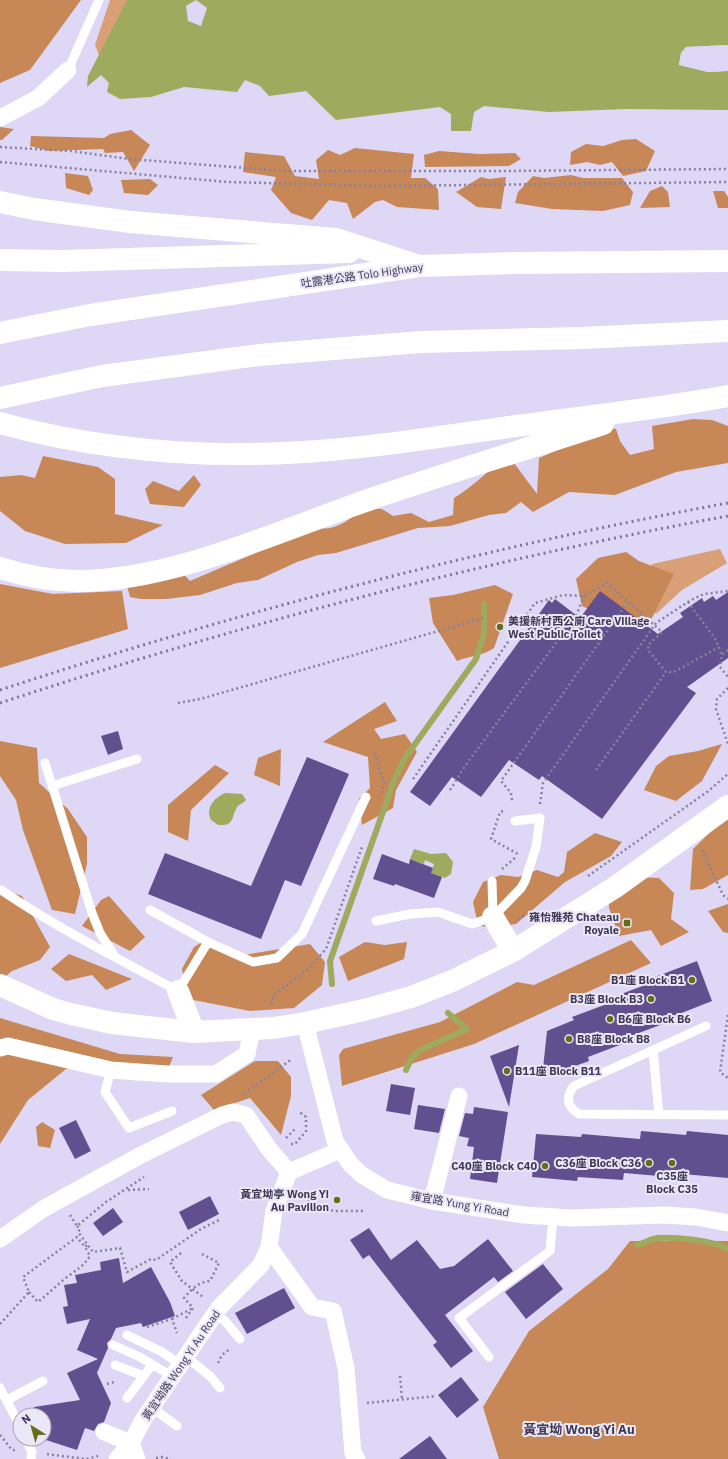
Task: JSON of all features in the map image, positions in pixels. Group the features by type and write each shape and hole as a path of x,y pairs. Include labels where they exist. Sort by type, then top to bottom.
{"main road":[{"path":"0,202 34,209 130,222 336,239 419,266"},
{"path":"0,260 77,261 376,251"},
{"name":"吐露港公路 Tolo Highway","path":"3,329 419,266 517,262 728,261"},
{"path":"0,398 24,391 102,376 266,354 421,342 582,338 728,331"},
{"path":"0,423 53,435 104,444 188,452 230,454 279,453 393,444 667,406 728,396"},
{"path":"0,568 33,576 76,581 120,578 163,569 217,554 408,486 611,422 667,406"},
{"path":"0,985 53,1009 112,1023 194,1032 252,1029 305,1023 410,997 452,981 513,951 614,888 728,806"},
{"path":"492,917 513,951"},
{"path":"178,991 194,1032"}],"street":[{"path":"0,118 38,98 68,70"},
{"name":"雍宜路 Yung Yi Road","path":"305,1023 330,1127 340,1150 351,1165 374,1184 387,1190 478,1210 553,1217 617,1218 664,1215 696,1217 728,1223"},
{"path":"0,1048 8,1046 111,1070 167,1074 216,1074 247,1054 252,1029"},
{"path":"432,1201 459,1096"},
{"path":"0,1239 43,1209 139,1156 222,1115 233,1112 246,1115 271,1152 289,1172 340,1150"},
{"name":"黃宜坳路 Wong Yi Au Road","path":"117,1459 135,1455 151,1407 176,1363 221,1305 261,1265 269,1247 274,1211 284,1189 289,1172"},
{"path":"269,1247 312,1307 333,1311 346,1368 353,1453 357,1459"},
{"path":"109,1434 135,1455"}],"lane":[{"path":"68,70 99,0"},
{"path":"52,786 137,760"},
{"path":"45,763 92,913 100,933 116,958"},
{"path":"150,910 208,942 253,962 277,958 302,934 366,797"},
{"path":"376,921 410,914 438,912 472,924 492,917 521,888 536,847 540,818 515,821"},
{"path":"492,880 492,917"},
{"path":"0,890 36,914 178,991 208,942"},
{"path":"706,1026 574,1086 570,1091 568,1098 569,1105 573,1111 579,1114 728,1115"},
{"path":"654,1050 659,1115"},
{"path":"111,1070 105,1092 129,1128 172,1111"},
{"path":"489,1357 459,1318 550,1251 553,1217"},
{"path":"214,1314 225,1321 240,1339"},
{"path":"127,1334 176,1363 210,1376 220,1388"},
{"path":"114,1344 152,1365 176,1363"},
{"path":"116,1365 144,1376"},
{"path":"127,1398 152,1365"},
{"path":"7,1400 43,1381"},
{"path":"0,1388 12,1410"},
{"path":"151,1407 177,1426"}],"path":[{"path":"0,147 71,151 129,159 285,171 486,171 653,168 728,169"},
{"path":"0,162 228,182 372,186 728,182"},
{"path":"413,779 536,603 563,595 584,596 607,583 627,603 662,632 648,645 648,650 666,672"},
{"path":"541,808 540,802 543,783 654,626 688,602 704,594 728,591"},
{"path":"450,790 465,766 576,616 584,596"},
{"path":"688,602 716,640 722,655 720,667 728,677"},
{"path":"512,800 511,793 502,781 627,603"},
{"path":"178,703 200,700 484,618"},
{"path":"666,672 674,672 719,646"},
{"path":"722,655 728,650"},
{"path":"596,770 666,672"},
{"path":"728,688 717,699 716,710 728,744"},
{"path":"584,879 707,792 728,774"},
{"path":"498,872 509,865 519,854 507,847"},
{"path":"702,850 723,895 728,899"},
{"path":"514,917 514,922 534,910"},
{"path":"728,1015 720,1072 728,1078"},
{"path":"247,1092 292,1059"},
{"path":"271,1152 280,1142 296,1144 306,1130 306,1117 298,1111"},
{"path":"284,1140 295,1129"},
{"path":"77,1226 106,1202 127,1190 150,1173"},
{"path":"127,1190 149,1189"},
{"path":"284,1189 333,1211 363,1211"},
{"path":"67,1211 80,1229 78,1232 86,1246 90,1256 85,1264 38,1302 29,1292 23,1277 77,1237 86,1246 93,1252 120,1248 127,1272 151,1259 156,1260 201,1229 221,1219"},
{"path":"181,1254 170,1262 182,1281 205,1299"},
{"path":"193,1308 184,1298 203,1282 210,1282 219,1263 202,1254"},
{"path":"0,1324 29,1292"},
{"path":"143,1328 172,1319 193,1308"},
{"path":"185,1320 193,1308"},
{"path":"172,1319 177,1333"},
{"path":"176,1363 174,1347 171,1343 181,1326"},
{"path":"210,1376 222,1355 240,1339"},
{"path":"400,1376 402,1399"},
{"path":"349,1405 436,1396"},
{"path":"0,1435 12,1450 32,1456 86,1459 100,1455 109,1434"}],"shaded area":[{"path":"0,0 81,0 30,70 0,83"},
{"path":"110,0 188,0 105,70 95,45"},
{"path":"127,0 196,0 728,0 728,45 686,47 681,53 679,65 708,72 728,71 728,110 626,109 549,112 484,106 474,112 471,131 451,131 451,114 440,107 336,120 306,91 269,96 260,86 245,80 237,92 184,87 151,97 120,99 107,92 109,83 101,75 87,87 88,76","holes":["196,0 207,8 201,26 188,21 186,6"]},
{"path":"0,127 14,129 2,140 0,140"},
{"path":"131,130 150,145 134,171 123,152 105,153 103,149 49,151 30,146 31,136 104,138 110,134"},
{"path":"636,139 655,151 646,171 623,176 612,162 600,165 587,162 570,165 571,152 586,144 603,146 622,140"},
{"path":"355,148 414,154 411,178 425,178 438,189 439,210 397,207 383,200 375,202 353,219 347,203 329,200 312,220 291,213 271,190 276,177 243,172 245,152 284,156 295,176 319,179 316,160 328,150 340,155"},
{"path":"439,151 479,154 515,153 521,159 509,166 425,167 424,155"},
{"path":"65,173 88,176 93,190 89,195 66,188"},
{"path":"571,175 583,178 622,178 633,192 630,205 603,211 552,209 515,203 518,192 533,176 544,178"},
{"path":"481,177 489,179 506,177 501,209 477,207 456,192"},
{"path":"150,179 158,185 148,195 124,193 121,180"},
{"path":"662,186 668,192 670,207 640,208 650,191"},
{"path":"713,191 724,191 728,197 728,208 718,208"},
{"path":"693,419 712,420 728,426 728,463 676,472 615,495 569,492 533,512 521,502 506,513 489,515 450,526 418,528 336,553 318,555 297,562 258,580 237,583 200,595 166,599 141,599 130,597 123,571 180,570 190,581 316,527 330,528 342,524 364,507 382,509 393,516 411,513 429,522 453,515 454,498 475,483 508,455 537,494 539,458 609,428 616,429 620,441 630,455 654,449 652,426"},
{"path":"43,456 98,467 115,479 115,514 163,525 126,543 65,544 25,531 0,511 0,477 21,475 35,478"},
{"path":"194,475 201,485 184,507 150,504 145,489 153,481 179,491"},
{"path":"720,549 727,563 682,590 656,614 641,598 652,564"},
{"path":"626,552 639,561 674,574 652,618 623,624 582,606 576,579 598,558"},
{"path":"0,584 53,594 122,591 128,629 0,668"},
{"path":"495,585 513,594 494,648 485,653 457,661 433,623 429,598 453,595"},
{"path":"385,702 397,721 374,729 381,739 405,734 417,752 396,790 393,808 362,825 359,799 370,788 368,757 323,742"},
{"path":"0,741 37,748 39,783 68,809 87,837 87,864 75,914 52,910 23,830 16,800 0,776"},
{"path":"722,744 702,781 676,801 644,790 656,766 669,756 698,751"},
{"path":"281,749 280,786 254,775 258,758"},
{"path":"215,765 229,773 191,810 188,841 168,832 168,805"},
{"path":"225,793 242,794 246,800 237,807 229,823 218,825 211,820 209,811 214,801"},
{"path":"728,815 728,875 703,889 690,890 693,849"},
{"path":"595,833 622,842 611,856 565,882 516,924 491,928 478,925 473,902 483,882 501,875 518,877 537,870 558,877 564,872 567,852"},
{"path":"414,849 431,854 446,853 453,862 451,874 445,878 431,873 434,864 425,860 424,864 410,859"},
{"path":"633,877 659,878 674,893 671,919 689,932 661,946 651,930 619,936 609,908 609,895"},
{"path":"0,889 22,896 50,947 40,960 12,971 0,981"},
{"path":"109,896 145,937 130,951 82,926 101,900"},
{"path":"728,904 728,933 723,932 708,911"},
{"path":"631,940 651,963 474,1044 342,1086 339,1055 343,1049 440,1022 517,982 534,985"},
{"path":"202,942 231,957 310,944 325,962 322,985 294,1008 250,1011 188,999 182,969 194,947"},
{"path":"365,942 385,945 407,942 404,959 348,981 339,957"},
{"path":"69,954 132,979 106,990 92,975 66,981 51,969"},
{"path":"0,1018 120,1054 173,1057 164,1079 113,1062 66,1069 28,1100 0,1144"},
{"path":"255,1061 278,1061 291,1077 291,1096 281,1135 250,1098 214,1110 201,1095"},
{"path":"42,1122 55,1130 50,1148 38,1146 36,1127"},
{"path":"630,1241 728,1241 728,1459 499,1459 483,1407 529,1331 608,1269"}],"pier":[{"path":"728,45 728,47 687,49 682,54 681,64 709,70 728,69 728,71 708,72 679,65 681,53 686,47"}],"building":[{"path":"600,591 658,634 683,617 680,613 702,598 704,602 713,596 716,600 728,592 728,658 687,687 696,693 602,819 542,776 539,780 509,760 481,797 452,777 430,806 410,792 549,600 552,603 555,599 580,618"},
{"path":"118,731 123,749 108,755 101,736"},
{"path":"307,757 349,774 301,886 285,880 261,939 148,894 165,853 251,886"},
{"path":"382,854 409,864 410,859 433,868 431,873 442,877 434,898 395,884 394,886 373,879"},
{"path":"697,961 712,1001 669,1018 671,1021 628,1037 630,1041 588,1057 589,1061 542,1078 547,1031 574,1020 572,1017 615,1001 613,997 656,981 655,977"},
{"name":"B11座 Block B11","path":"519,1045 509,1107 490,1056"},
{"path":"391,1084 415,1088 410,1115 386,1111"},
{"path":"418,1105 445,1109 439,1133 414,1129"},
{"path":"474,1107 508,1112 497,1183 470,1179 474,1147 467,1146 469,1138 459,1136 465,1113 473,1114"},
{"path":"76,1120 91,1151 75,1159 59,1128"},
{"path":"641,1131 686,1135 687,1131 728,1135 728,1178 683,1174 682,1178 624,1173 623,1180 578,1177 577,1181 532,1177 536,1134 581,1137 582,1134 640,1139"},
{"path":"210,1196 219,1214 188,1230 179,1212"},
{"path":"113,1208 123,1222 103,1236 93,1223"},
{"path":"369,1228 391,1260 417,1240 440,1269 454,1266 488,1239 513,1271 498,1282 494,1277 445,1315 473,1351 451,1368 433,1345 437,1342 369,1255 363,1259 350,1240"},
{"path":"119,1258 123,1283 151,1267 170,1302 175,1316 143,1327 141,1323 116,1328 111,1339 107,1343 108,1348 97,1373 111,1403 104,1422 98,1424 94,1431 85,1428 77,1450 52,1442 52,1407 34,1407 80,1400 67,1373 98,1359 77,1350 90,1319 67,1324 63,1307 68,1306 64,1285 77,1283 75,1275 101,1270 100,1262"},
{"path":"543,1264 563,1289 526,1319 505,1292"},
{"path":"284,1288 295,1308 247,1334 235,1313"},
{"path":"461,1377 479,1400 457,1418 438,1395"},
{"path":"430,1436 447,1459 399,1459"}],"waterway":[{"path":"332,984 330,961 395,778 405,758 476,659 484,634 484,604"},
{"path":"406,1070 412,1057 420,1050 467,1029 448,1013"},
{"path":"637,1245 658,1238 674,1238 704,1241 728,1249"}],"railway":[{"path":"0,690 180,634 361,584 544,540 728,503"},
{"path":"0,703 180,647 361,597 544,553 728,516"}],"place":[{"name":"美援新村西公廁 Care Village West Public Toilet","path":"500,627"},
{"name":"雍怡雅苑 Chateau Royale","path":"627,923"},
{"name":"B1座 Block B1","path":"692,980"},
{"name":"B3座 Block B3","path":"651,999"},
{"name":"B6座 Block B6","path":"610,1019"},
{"name":"B8座 Block B8","path":"569,1039"},
{"name":"B11座 Block B11","path":"507,1071"},
{"name":"C36座 Block C36","path":"649,1163"},
{"name":"C35座 Block C35","path":"672,1163"},
{"name":"C40座 Block C40","path":"545,1166"},
{"name":"黃宜坳亭 Wong Yi Au Pavilion","path":"337,1200"}],"district":[{"name":"黃宜坳 Wong Yi Au","path":"579,1429"}]}
